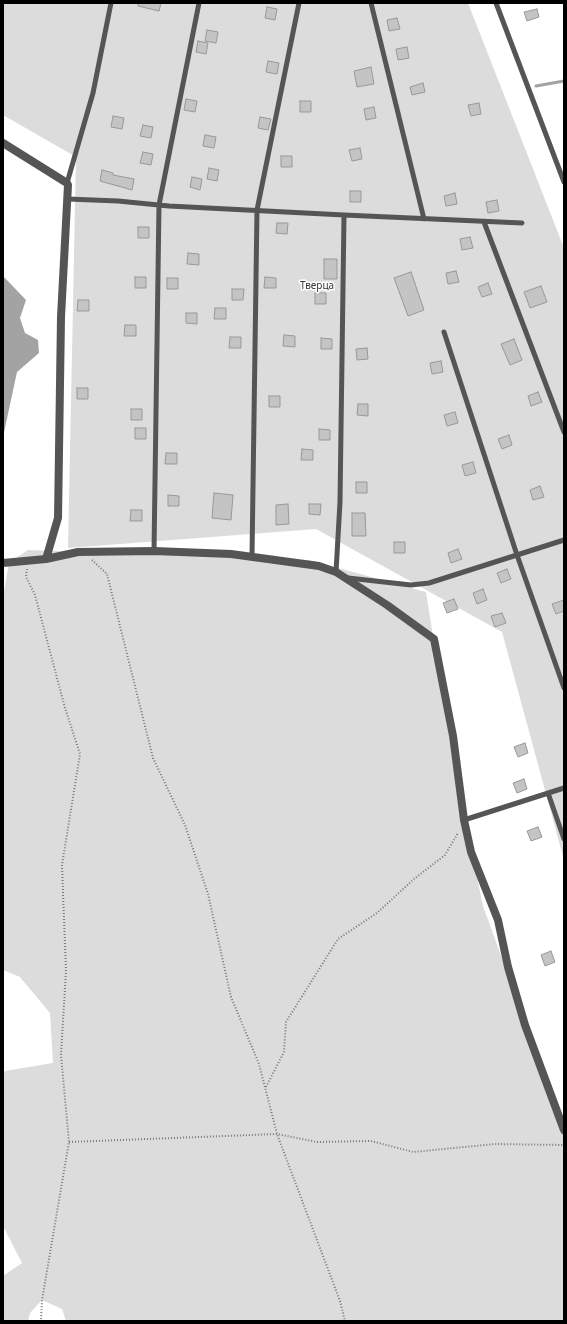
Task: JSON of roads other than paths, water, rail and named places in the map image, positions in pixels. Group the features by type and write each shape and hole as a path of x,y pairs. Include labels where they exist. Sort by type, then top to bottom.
{"street":[{"path":"3,142 67,183 68,199 61,317 58,518 46,560"},
{"path":"3,563 46,560 83,552 154,551 252,556 319,566 336,572 346,578 393,609 434,639 453,736 464,820 471,852 498,920 508,967 525,1025 564,1130"}],"lane":[{"path":"67,183 93,93 111,3"},
{"path":"154,551 159,205 199,3"},
{"path":"252,556 256,210 299,3"},
{"path":"371,3 424,219"},
{"path":"496,3 564,182"},
{"path":"68,199 344,216 522,223"},
{"path":"336,572 340,502 344,216"},
{"path":"484,222 564,432"},
{"path":"444,332 517,555 564,688"},
{"path":"346,578 411,585 429,583 564,540"},
{"path":"464,820 564,788"},
{"path":"548,793 564,839"}],"waterway":[{"path":"536,86 564,81"}],"park label":[{"name":"Тверца","path":"317,286"}]}
